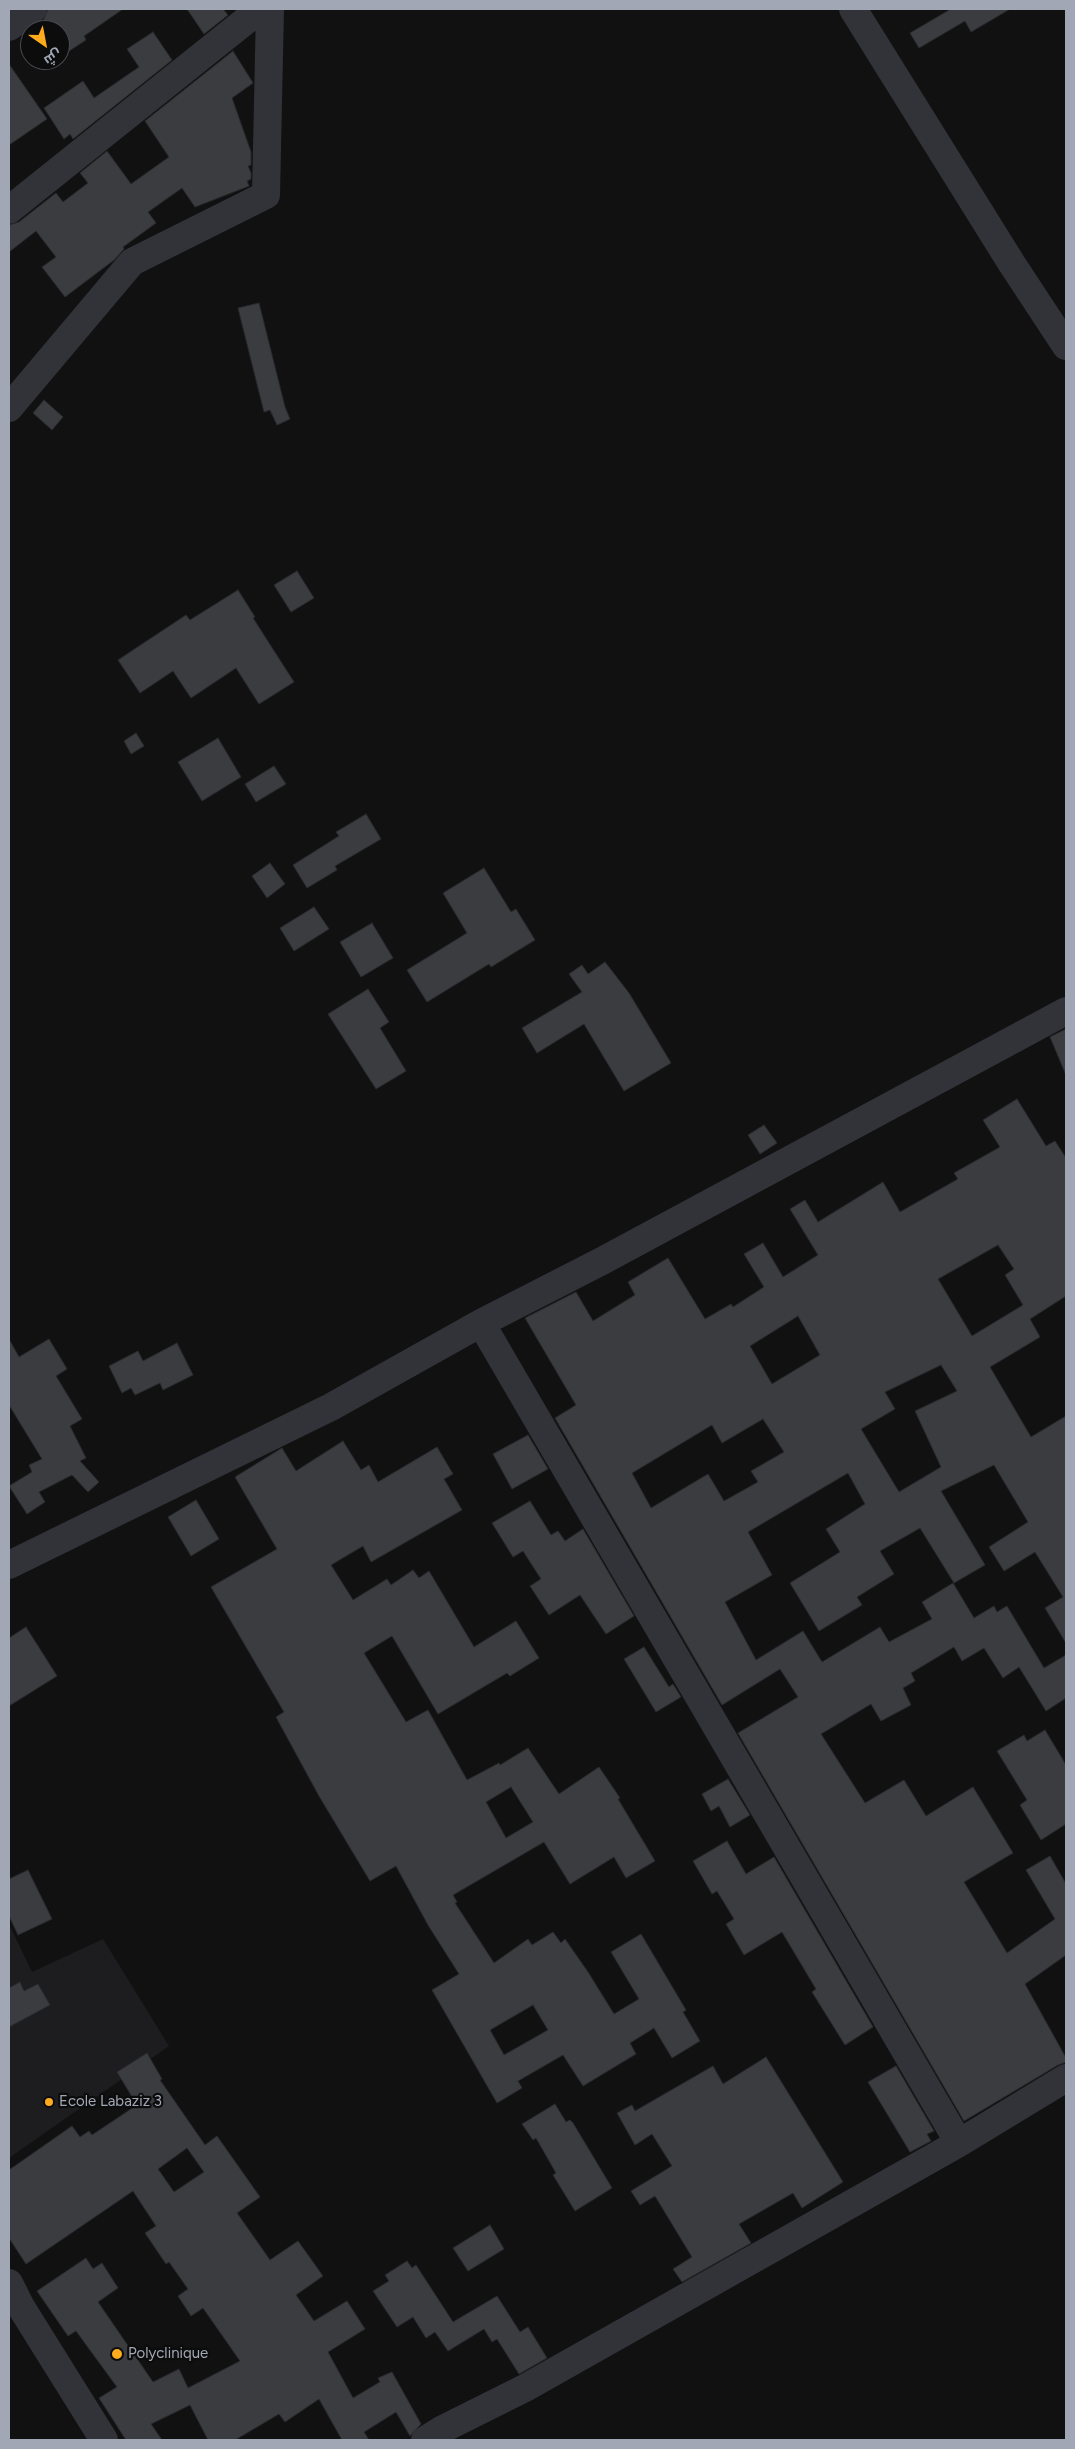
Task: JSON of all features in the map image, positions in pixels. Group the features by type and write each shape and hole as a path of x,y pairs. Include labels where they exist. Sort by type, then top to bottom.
{"street":[{"path":"9,27 33,9"},
{"path":"9,210 249,18 256,9"},
{"path":"9,408 132,262 266,195 270,9"},
{"path":"853,9 1012,264 1066,346"},
{"path":"9,1565 331,1407 481,1323 602,1262 1066,1011"},
{"path":"481,1323 959,2143"},
{"path":"425,2440 440,2430 526,2388 959,2143 1066,2078"},
{"path":"9,2283 31,2323 104,2440"}],"shaded area":[{"name":"Ecole Labaziz 3","path":"9,1924 32,1972 103,1939 169,2046 9,2158"}],"building":[{"path":"48,9 123,9 84,36 86,40 70,50 70,20 43,20"},
{"path":"187,9 223,9 228,15 204,34"},
{"path":"951,9 1010,9 971,32 965,21 919,48 910,33"},
{"path":"153,32 172,60 73,139 70,134 64,139 44,108 83,81 94,98 139,67 127,49"},
{"path":"233,51 253,83 232,98 251,152 251,165 248,166 251,179 247,181 249,186 195,207 182,188 148,212 156,223 123,247 124,249 114,260 65,297 42,267 56,257 36,231 9,252 9,225 19,222 56,193 63,202 88,183 80,173 107,151 131,184 169,157 145,121"},
{"path":"9,64 47,119 9,145"},
{"path":"259,303 285,407 290,419 277,425 270,410 264,412 238,308"},
{"path":"44,400 63,417 52,430 33,413"},
{"path":"297,571 314,598 291,612 274,585"},
{"path":"238,590 255,617 253,618 294,682 259,704 236,668 191,698 173,671 140,693 118,660 186,615 190,620"},
{"path":"136,733 144,746 131,754 124,741"},
{"path":"218,738 241,777 202,801 178,762"},
{"path":"274,766 286,784 256,802 245,784"},
{"path":"366,814 381,839 335,866 337,870 307,888 293,865 339,836 336,832"},
{"path":"270,863 285,884 267,898 252,876"},
{"path":"484,868 511,912 516,909 535,940 491,967 489,964 427,1002 407,970 467,933 443,893"},
{"path":"314,907 329,929 294,951 280,928"},
{"path":"372,923 393,958 361,977 340,942"},
{"path":"605,962 629,993 671,1063 624,1091 584,1024 537,1053 522,1028 582,992 569,974 582,965 588,974"},
{"path":"368,989 389,1022 380,1028 406,1071 376,1089 328,1014"},
{"path":"1066,1029 1066,1075 1050,1037"},
{"path":"1017,1099 1046,1146 1055,1141 1066,1158 1066,1296 1030,1319 1040,1337 990,1367 1031,1437 1066,1416 1066,1643 1045,1608 1063,1597 1035,1552 1004,1571 989,1547 1028,1522 994,1465 941,1491 985,1565 954,1583 920,1528 880,1551 894,1574 857,1597 862,1605 819,1631 790,1583 840,1552 826,1529 865,1504 848,1473 748,1532 772,1575 725,1602 756,1660 803,1631 822,1662 880,1627 889,1642 932,1619 922,1602 953,1583 974,1618 994,1606 997,1612 1007,1606 1044,1668 1066,1655 1066,1698 1046,1711 1019,1667 1003,1678 984,1648 962,1661 954,1647 911,1673 915,1681 903,1688 911,1705 881,1721 871,1704 821,1734 865,1803 904,1780 926,1816 973,1787 1013,1853 964,1882 1007,1953 1055,1919 1026,1870 1050,1856 1066,1884 1066,1955 1025,1984 1066,2058 1066,2062 964,2121 738,1733 798,1697 780,1669 722,1705 555,1418 576,1405 525,1318 576,1292 593,1321 635,1295 628,1282 668,1258 705,1319 731,1304 733,1307 764,1287 744,1254 763,1243 783,1277 818,1255 790,1209 805,1200 818,1222 883,1182 900,1212 958,1179 954,1173 1000,1147 983,1120","holes":["998,1245 1014,1269 1005,1275 1023,1305 972,1336 938,1279","798,1316 820,1355 772,1384 750,1346","941,1365 957,1391 915,1411 941,1467 899,1492 861,1429 895,1409 885,1392","763,1419 784,1452 751,1471 758,1482 724,1501 708,1474 651,1508 632,1473 712,1425 722,1443"]},
{"path":"764,1125 777,1143 760,1154 748,1135"},
{"path":"9,1339 19,1357 49,1339 67,1369 56,1376 82,1419 70,1426 86,1458 80,1461 99,1482 88,1492 72,1475 39,1492 45,1502 27,1514 9,1486 32,1472 29,1465 42,1459 9,1405"},
{"path":"177,1343 193,1375 163,1390 160,1383 135,1395 131,1388 122,1393 109,1366 138,1351 143,1361"},
{"path":"528,1435 548,1469 512,1489 493,1454"},
{"path":"343,1441 361,1470 369,1465 378,1482 437,1447 453,1474 444,1479 462,1510 371,1562 363,1546 331,1565 353,1600 387,1579 391,1585 413,1570 419,1578 429,1571 474,1647 516,1621 539,1658 510,1676 507,1673 438,1714 392,1636 364,1653 406,1722 428,1710 467,1780 499,1763 500,1765 528,1748 559,1794 599,1767 620,1798 618,1799 655,1861 626,1878 614,1857 570,1884 544,1842 453,1895 457,1902 455,1903 494,1963 528,1939 532,1945 553,1932 561,1943 565,1939 614,2014 639,1999 611,1952 641,1934 686,2010 683,2012 700,2041 672,2058 654,2028 630,2043 636,2054 583,2086 563,2055 518,2081 522,2088 497,2103 432,1990 459,1974 428,1925 396,1866 370,1881 319,1796 276,1717 284,1712 211,1587 277,1549 235,1477 282,1448 296,1471","holes":["511,1787 533,1822 506,1838 486,1802","533,2005 548,2030 504,2055 490,2030"]},
{"path":"196,1500 219,1539 191,1556 168,1517"},
{"path":"530,1501 551,1535 558,1531 565,1541 583,1529 634,1616 606,1634 580,1595 549,1615 530,1586 541,1579 523,1551 513,1557 492,1523"},
{"path":"26,1627 57,1676 9,1706 9,1638"},
{"path":"644,1647 669,1687 673,1684 681,1697 656,1712 624,1659"},
{"path":"1045,1730 1066,1765 1066,1824 1041,1840 1020,1805 1027,1800 997,1751 1024,1735 1027,1741"},
{"path":"728,1779 750,1815 730,1827 719,1806 711,1811 702,1794"},
{"path":"727,1841 746,1874 774,1857 873,2027 845,2045 812,1992 816,1989 782,1932 744,1955 726,1924 734,1919 717,1891 712,1894 693,1861"},
{"path":"28,1870 52,1919 18,1935 9,1916 9,1879"},
{"path":"20,1982 24,1991 38,1984 50,2005 9,2027 9,1988"},
{"path":"147,2053 162,2079 160,2080 205,2145 217,2136 260,2197 237,2213 270,2260 298,2241 323,2276 296,2295 314,2321 347,2301 365,2329 328,2352 353,2398 380,2382 378,2378 392,2372 421,2424 410,2436 396,2412 364,2432 369,2440 342,2440 319,2399 285,2422 279,2414 235,2440 208,2440 190,2405 151,2424 162,2440 126,2440 99,2398 117,2387 76,2331 68,2336 37,2291 86,2258 93,2269 102,2263 118,2288 98,2302 153,2382 179,2369 188,2388 240,2361 203,2308 191,2316 178,2296 188,2289 169,2262 166,2264 145,2233 156,2226 133,2191 26,2264 9,2238 9,2170 72,2126 80,2137 89,2131 92,2135 137,2105 117,2072","holes":["187,2148 204,2172 174,2192 158,2169"]},
{"path":"766,2057 843,2182 802,2208 793,2193 739,2224 751,2243 682,2282 673,2269 692,2257 655,2196 640,2205 631,2191 672,2166 652,2134 635,2145 617,2113 632,2105 635,2111 713,2066 723,2084"},
{"path":"896,2066 934,2131 927,2134 931,2141 910,2152 868,2082"},
{"path":"555,2104 566,2122 570,2120 573,2123 612,2188 575,2211 553,2175 556,2173 536,2138 533,2140 522,2124"},
{"path":"490,2225 504,2249 468,2271 453,2248"},
{"path":"407,2261 412,2268 416,2265 453,2322 497,2296 520,2332 528,2327 547,2358 519,2374 497,2339 492,2342 484,2329 448,2351 435,2332 426,2338 413,2317 397,2327 373,2291 389,2281 385,2275"}],"place":[{"name":"Ecole Labaziz 3","path":"49,2102"},
{"name":"Polyclinique","path":"117,2354"}]}
